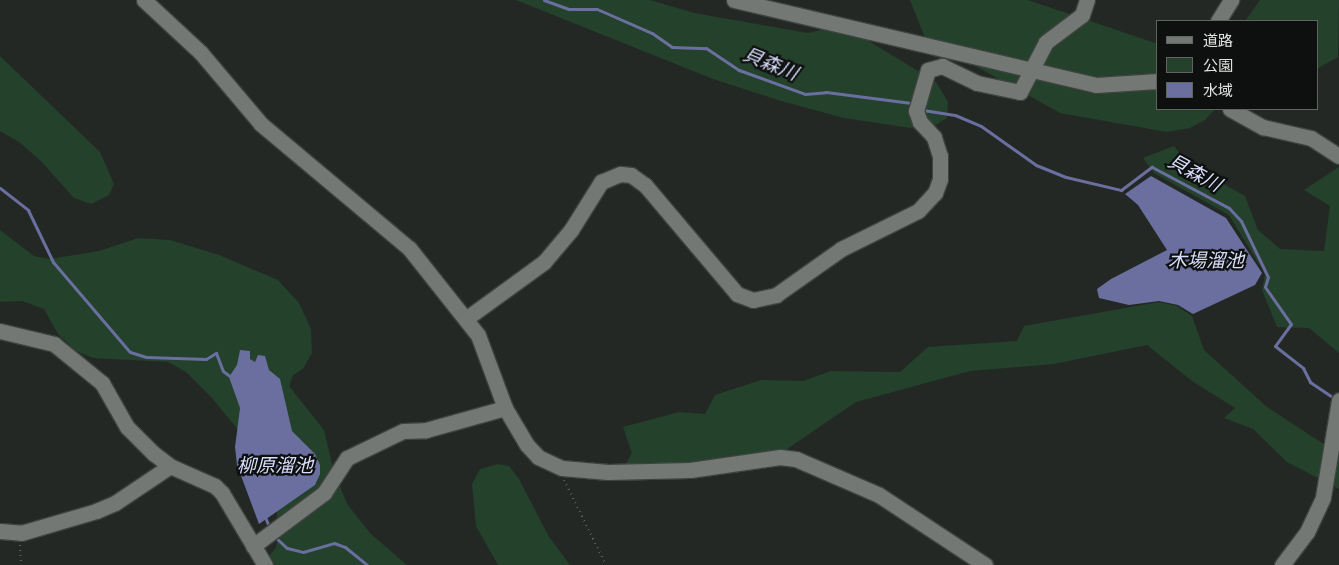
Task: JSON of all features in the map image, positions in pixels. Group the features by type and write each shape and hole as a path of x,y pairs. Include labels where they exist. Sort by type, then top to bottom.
{"street":[{"path":"144,0 201,53 261,124 409,248 467,318 486,353 505,408 527,446 538,457 562,468 608,472 690,470 780,457 796,459 879,495 985,565"},
{"path":"734,0 1034,68 1096,85 1156,82"},
{"path":"467,318 544,262 571,230 601,182 620,174 631,175 645,185 737,294 753,300 776,295 841,249 918,211 935,193 940,179 940,156 934,137 920,122 916,111 928,70 942,66 977,83 1014,93 1024,89 1046,42 1082,15 1087,0"},
{"path":"1219,20 1231,0"},
{"path":"1232,110 1263,127 1311,138 1339,156"},
{"path":"0,331 54,344 67,352 102,382 127,427 170,466 215,486 222,493 265,565"},
{"path":"1282,565 1314,517 1328,468 1339,400"},
{"path":"253,546 324,493 347,458 385,438 505,408"},
{"path":"0,531 21,533 115,502 170,466"}],"path":[{"path":"562,468 565,485 606,565"},
{"path":"21,533 21,565"}],"green space":[{"path":"516,0 650,0 694,13 808,33 829,28 849,29 936,82 948,102 947,118 934,126 911,128 844,118 781,101 713,79"},
{"path":"910,0 1028,0 1156,43 1156,110 1214,110 1205,120 1190,128 1167,132 1060,113 925,38"},
{"path":"1260,0 1339,0 1338,57 1319,67 1319,20 1246,20"},
{"path":"0,56 100,152 114,184 109,195 91,204 74,198 41,161 19,142 0,131"},
{"path":"1174,146 1188,164 1245,196 1258,230 1280,249 1324,251 1330,206 1304,190 1339,167 1339,353 1309,328 1277,327 1262,290 1265,274 1229,215 1154,173 1143,158"},
{"path":"0,230 34,256 50,259 99,251 138,238 170,240 219,255 278,280 299,303 311,329 312,353 303,369 293,375 289,386 324,430 333,468 347,504 371,534 407,565 263,565 276,547 279,531 276,506 250,444 211,397 186,372 168,362 93,358 76,351 58,334 44,309 22,301 0,302"},
{"path":"1159,302 1177,306 1192,316 1204,350 1267,407 1339,454 1339,489 1287,462 1253,429 1224,418 1235,408 1192,381 1147,345 1054,364 970,371 856,402 787,449 681,465 624,467 632,453 623,427 679,412 705,414 715,395 761,380 803,381 831,371 900,372 928,347 1017,341 1024,326"},
{"path":"498,464 509,466 519,479 549,537 570,565 498,565 476,526 472,484 480,469"}],"water":[{"name":"木場溜池","path":"1151,176 1226,218 1262,273 1255,285 1193,314 1178,305 1159,301 1129,305 1099,298 1097,289 1111,279 1167,250 1138,205 1125,194"},
{"name":"柳原溜池","path":"240,350 250,351 250,359 255,362 258,355 265,356 269,370 280,379 292,431 315,454 320,465 320,474 315,485 259,524 237,465 235,447 240,408 229,377 237,365"}],"waterway":[{"name":"貝森川","path":"544,0 569,9 597,9 652,33 672,47 706,48 739,70 805,94 826,92 911,103"},
{"name":"貝森川","path":"923,110 955,115 981,126 1036,165 1066,177 1121,190 1152,167 1229,208 1241,221 1268,277 1265,287 1291,324 1275,346 1303,368 1310,382 1335,399"},
{"path":"0,188 28,210 53,262 130,352 146,357 206,359 216,353 223,371 231,377"},
{"path":"265,517 270,529"},
{"path":"275,537 287,548 303,552 334,543 345,547 367,565"}]}
